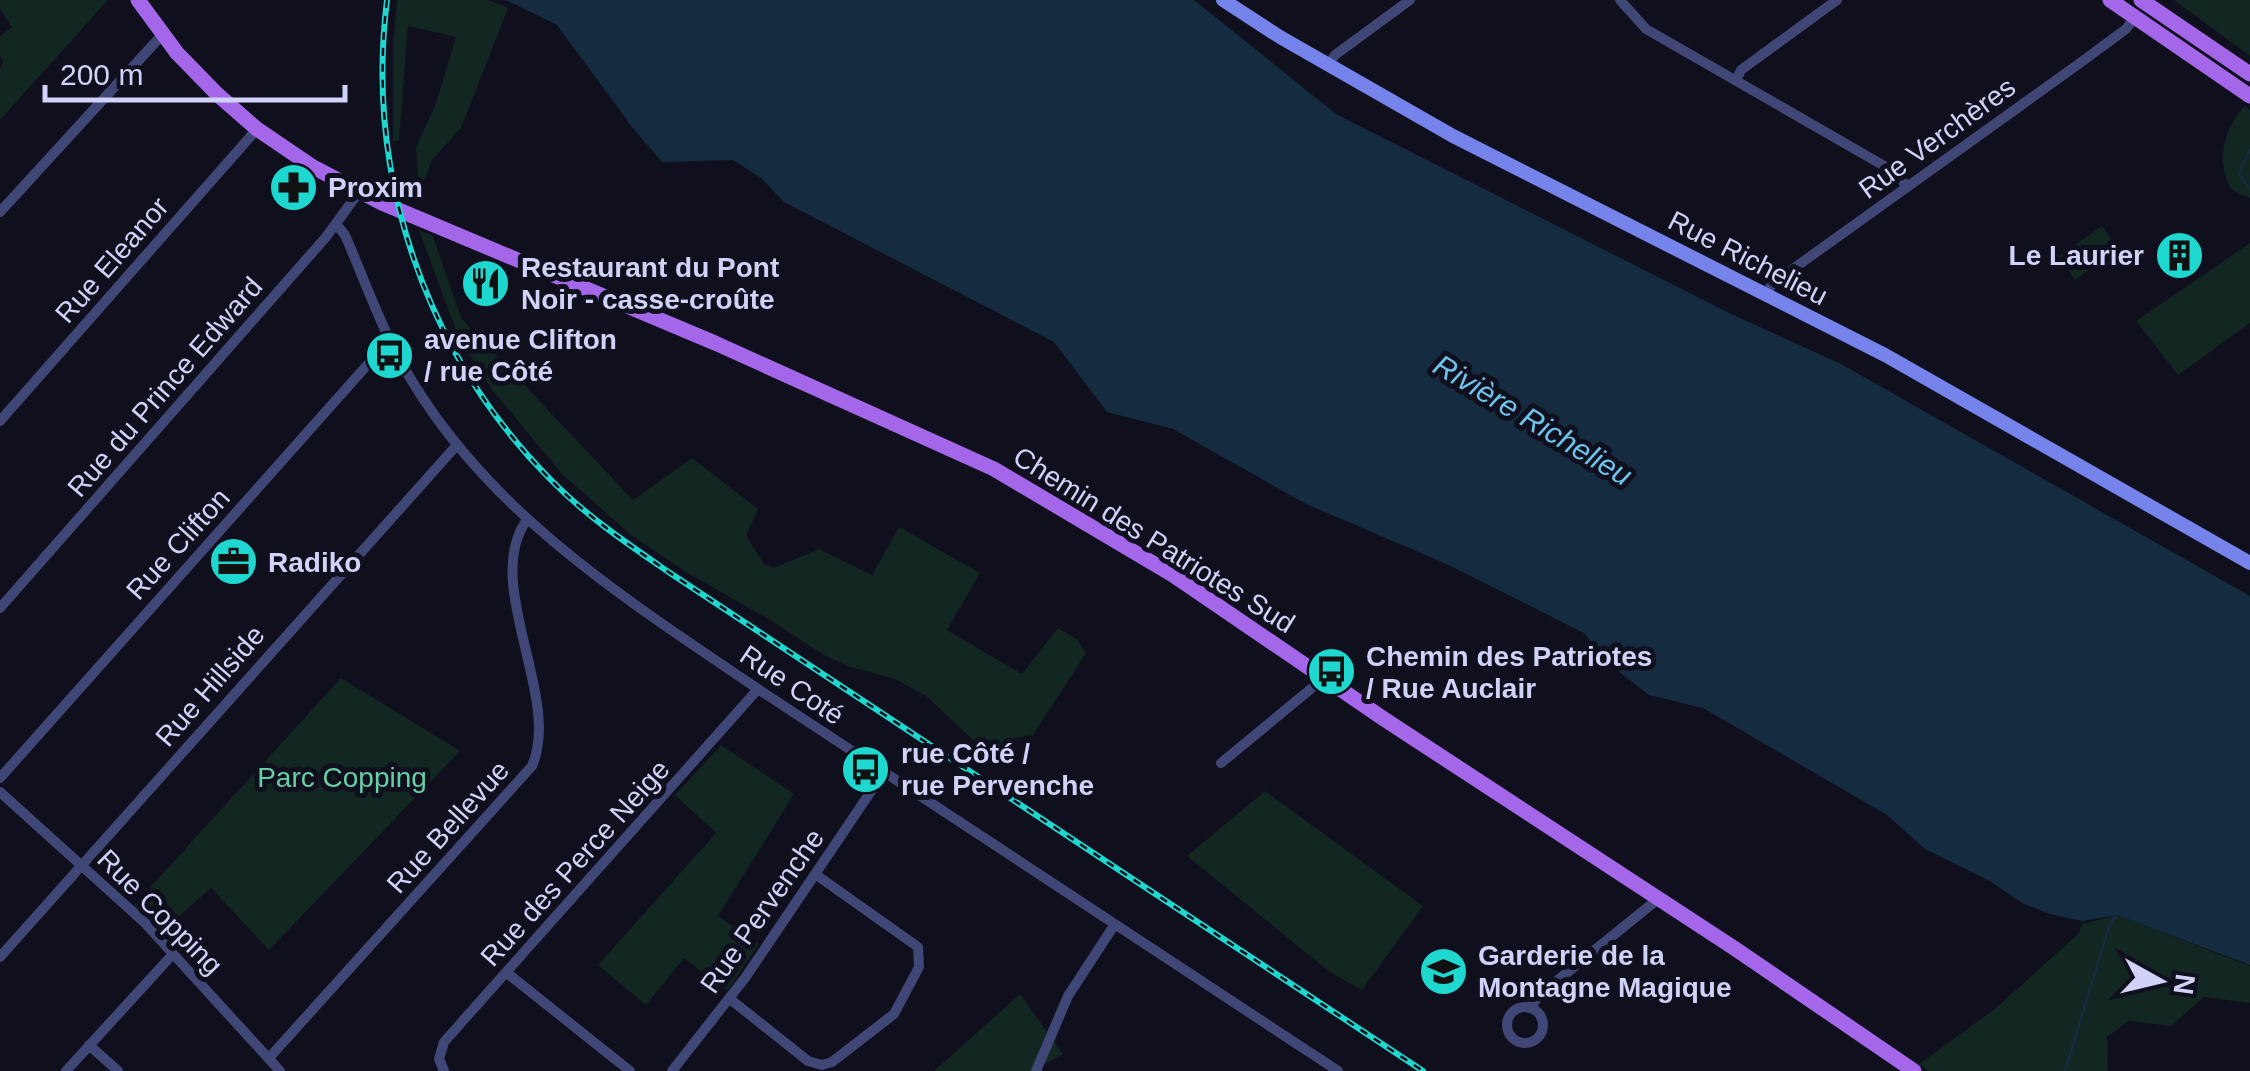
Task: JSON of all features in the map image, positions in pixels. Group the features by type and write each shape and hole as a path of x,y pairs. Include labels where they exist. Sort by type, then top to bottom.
{"main road":[{"name":"Chemin des Patriotes Sud","path":"138,0 162,35 217,94 290,153 359,192 715,342 975,458 1158,565 1908,1070"},
{"name":"Rue Richelieu","path":"1223,0 1453,136 1914,372 2250,563"},
{"path":"2110,0 2250,96"},
{"path":"2141,0 2250,74"}],"street":[{"path":"1328,65 1334,55 1410,0"},
{"path":"1620,0 1643,27 1893,171 1907,186"},
{"path":"1736,81 1741,70 1836,0"},
{"name":"Rue Verchères","path":"1766,295 1772,284 2126,29 2135,18"},
{"path":"0,212 162,35"},
{"name":"Rue Eleanor","path":"0,421 257,128"},
{"name":"Rue du Prince Edward","path":"0,608 336,224 359,192"},
{"name":"Rue Coté","path":"336,224 345,235 413,383 456,446 526,521 684,639 1338,1071"},
{"name":"Rue Clifton","path":"0,778 378,354 393,344"},
{"name":"Rue Hillside","path":"0,957 456,446"},
{"name":"Rue Bellevue","path":"268,1058 532,766 539,731 514,565 516,540 526,521"},
{"path":"1221,764 1324,678"},
{"name":"Rue des Perce Neige","path":"444,1071 439,1059 442,1045 758,689"},
{"name":"Rue Pervenche","path":"672,1071 730,999 884,772"},
{"name":"Rue Copping","path":"0,792 134,912 280,1071"},
{"path":"730,999 808,1060 822,1065 840,1056 900,1006 920,964 918,947 815,874"},
{"path":"1529,1008 1543,992 1658,899"},
{"path":"1036,1071 1068,996 1115,924"},
{"path":"66,1071 172,954"},
{"path":"507,973 630,1071"},
{"path":"90,1045 118,1071"}],"green space":[{"path":"0,0 108,0 0,120 0,36 12,27 0,9"},
{"path":"397,0 488,0 508,8 461,128 432,160 418,196 405,201 400,177 418,177 416,147 435,106 456,37 408,26 399,140 393,142"},
{"path":"2174,0 2250,0 2250,56"},
{"path":"2245,106 2250,110 2250,198 2232,190 2223,158 2231,124"},
{"path":"2102,226 2118,249 2075,280 2059,256"},
{"path":"419,230 433,236 461,318 633,500 692,458 758,509 746,536 764,564 774,568 819,549 872,575 899,527 980,573 947,630 1022,674 1058,628 1078,640 1086,653 1033,735 1012,739 997,762 926,696 895,679 847,666 824,655 631,535 562,474 493,391 459,338"},
{"path":"2250,243 2250,323 2178,375 2136,321"},
{"name":"Parc Copping","path":"341,678 460,751 269,950 211,888 160,933 134,905"},
{"path":"721,745 794,794 718,916 759,944 727,991 684,958 646,1005 598,965 716,833 675,795"},
{"path":"1265,791 1423,906 1362,990 1331,973 1187,856"},
{"path":"2117,915 2250,966 2250,1003 2204,997 2171,1026 2129,1021 2107,1037 2108,1071 1929,1071 1919,1064 1996,1008 2079,933 2082,924"},
{"path":"1020,994 1063,1054 1033,1071 934,1071"}],"water":[{"name":"Rivière Richelieu","path":"506,0 1194,0 1336,114 1729,313 1841,364 2250,596 2250,965 2117,915 2082,921 2022,903 1990,881 1925,849 1887,815 1703,708 1649,695 1605,661 1584,633 1449,565 1306,504 1173,429 1107,412 1054,342 784,202 761,178 733,160 662,162 557,25"}],"waterway":[{"path":"2250,150 2239,174 2250,189"},
{"path":"2065,1071 2109,927 2116,916"}],"railway":[{"path":"387,0 383,66 386,132 396,196 414,259 438,319 469,376 506,430 550,479 593,517 670,573 1423,1071"}],"place":[{"name":"Proxim","path":"293,187"},
{"name":"Le Laurier","path":"2179,255"},
{"name":"Restaurant du Pont Noir - casse-croûte","path":"486,283"},
{"name":"avenue Clifton / rue Côté","path":"389,355"},
{"name":"Radiko","path":"233,562"},
{"name":"Chemin des Patriotes / Rue Auclair","path":"1331,672"},
{"name":"rue Côté / rue Pervenche","path":"866,769"},
{"name":"Garderie de la Montagne Magique","path":"1443,971"}]}
